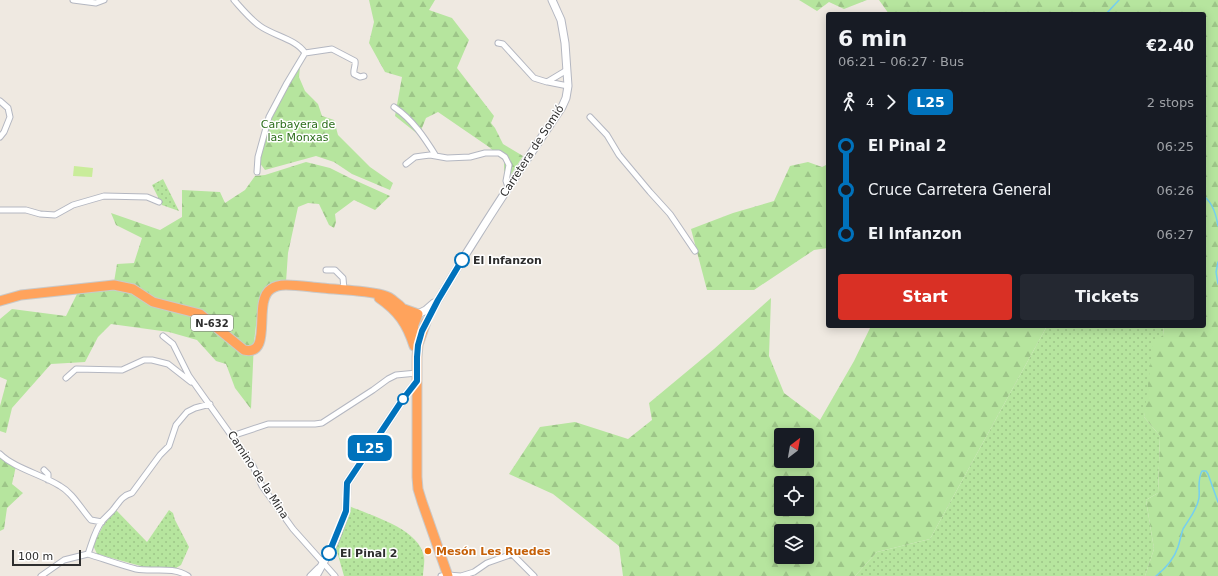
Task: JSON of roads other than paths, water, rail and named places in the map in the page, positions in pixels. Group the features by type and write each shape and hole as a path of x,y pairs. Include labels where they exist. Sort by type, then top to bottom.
{"highway":[{"name":"N-632","path":"0,300 21,295 123,286 133,289 153,302 200,314 244,350 251,351 256,348 259,343 263,299 271,288 286,285 344,290 388,297 404,309 413,323 418,345 418,489 446,576"},
{"name":"N-632","path":"373,294 392,307 405,324 417,357"},
{"path":"392,307 406,320 413,323 426,322 418,345"},
{"path":"404,309 418,314 413,323 410,336"}],"street":[{"path":"73,0 96,3 104,0"},
{"path":"234,0 244,12 261,27 298,45 305,53"},
{"name":"Carretera de Somió","path":"426,322 469,249 508,187 562,107 566,98 568,86 567,70 561,20 552,0"},
{"path":"498,43 503,44 534,78 568,86"},
{"path":"305,53 332,49 355,61 356,64 353,71 354,74 360,77 364,76"},
{"path":"257,172 258,157 269,117 305,53"},
{"path":"548,82 567,70"},
{"path":"0,101 8,108 10,117 4,132 0,137"},
{"path":"394,108 404,114 415,125 436,156"},
{"path":"590,117 607,135 619,155 670,214 695,251"},
{"path":"406,164 415,157 430,155 447,158 470,157 485,153 499,153 505,157 509,165 506,181 508,187"},
{"path":"0,210 26,210 40,214 55,215 73,205 104,196 147,197 159,202"},
{"path":"326,270 335,270 343,278 344,290"},
{"path":"418,314 426,310 438,300"},
{"path":"163,336 173,344 195,385"},
{"path":"66,378 76,369 122,370 144,360 152,360 168,364 195,385"},
{"path":"232,436 268,424 322,423 396,375 417,377 347,483 346,511 335,541 316,576"},
{"name":"Camino de la Mina","path":"195,385 253,466 262,486 293,529 335,576"},
{"path":"88,554 94,537 102,522 113,510 118,501 125,495 132,493 160,455 169,446 176,425 187,412 210,404"},
{"path":"0,454 17,465 61,486 71,495 91,520 102,522"},
{"path":"44,470 48,474 48,480"},
{"path":"41,576 64,560 88,554 135,569 150,571 166,570 181,572 188,576"},
{"path":"446,576 461,576 474,572 487,563 512,554 534,576"},
{"path":"310,576 323,563"}],"waterway":[{"path":"1108,12 1119,0"},
{"path":"1206,198 1214,210 1218,226"},
{"path":"1218,262 1216,272 1218,284"},
{"path":"1156,576 1172,559 1178,547 1183,529 1196,506 1199,498 1199,484 1202,471 1206,471 1208,474 1218,502"}],"place":[{"name":"El Infanzon","path":"462,260"},
{"name":"Mesón Les Ruedes","path":"428,551"},
{"name":"El Pinal 2","path":"329,553"}],"park label":[{"name":"Carbayera de las Monxas","path":"298,130"}]}
